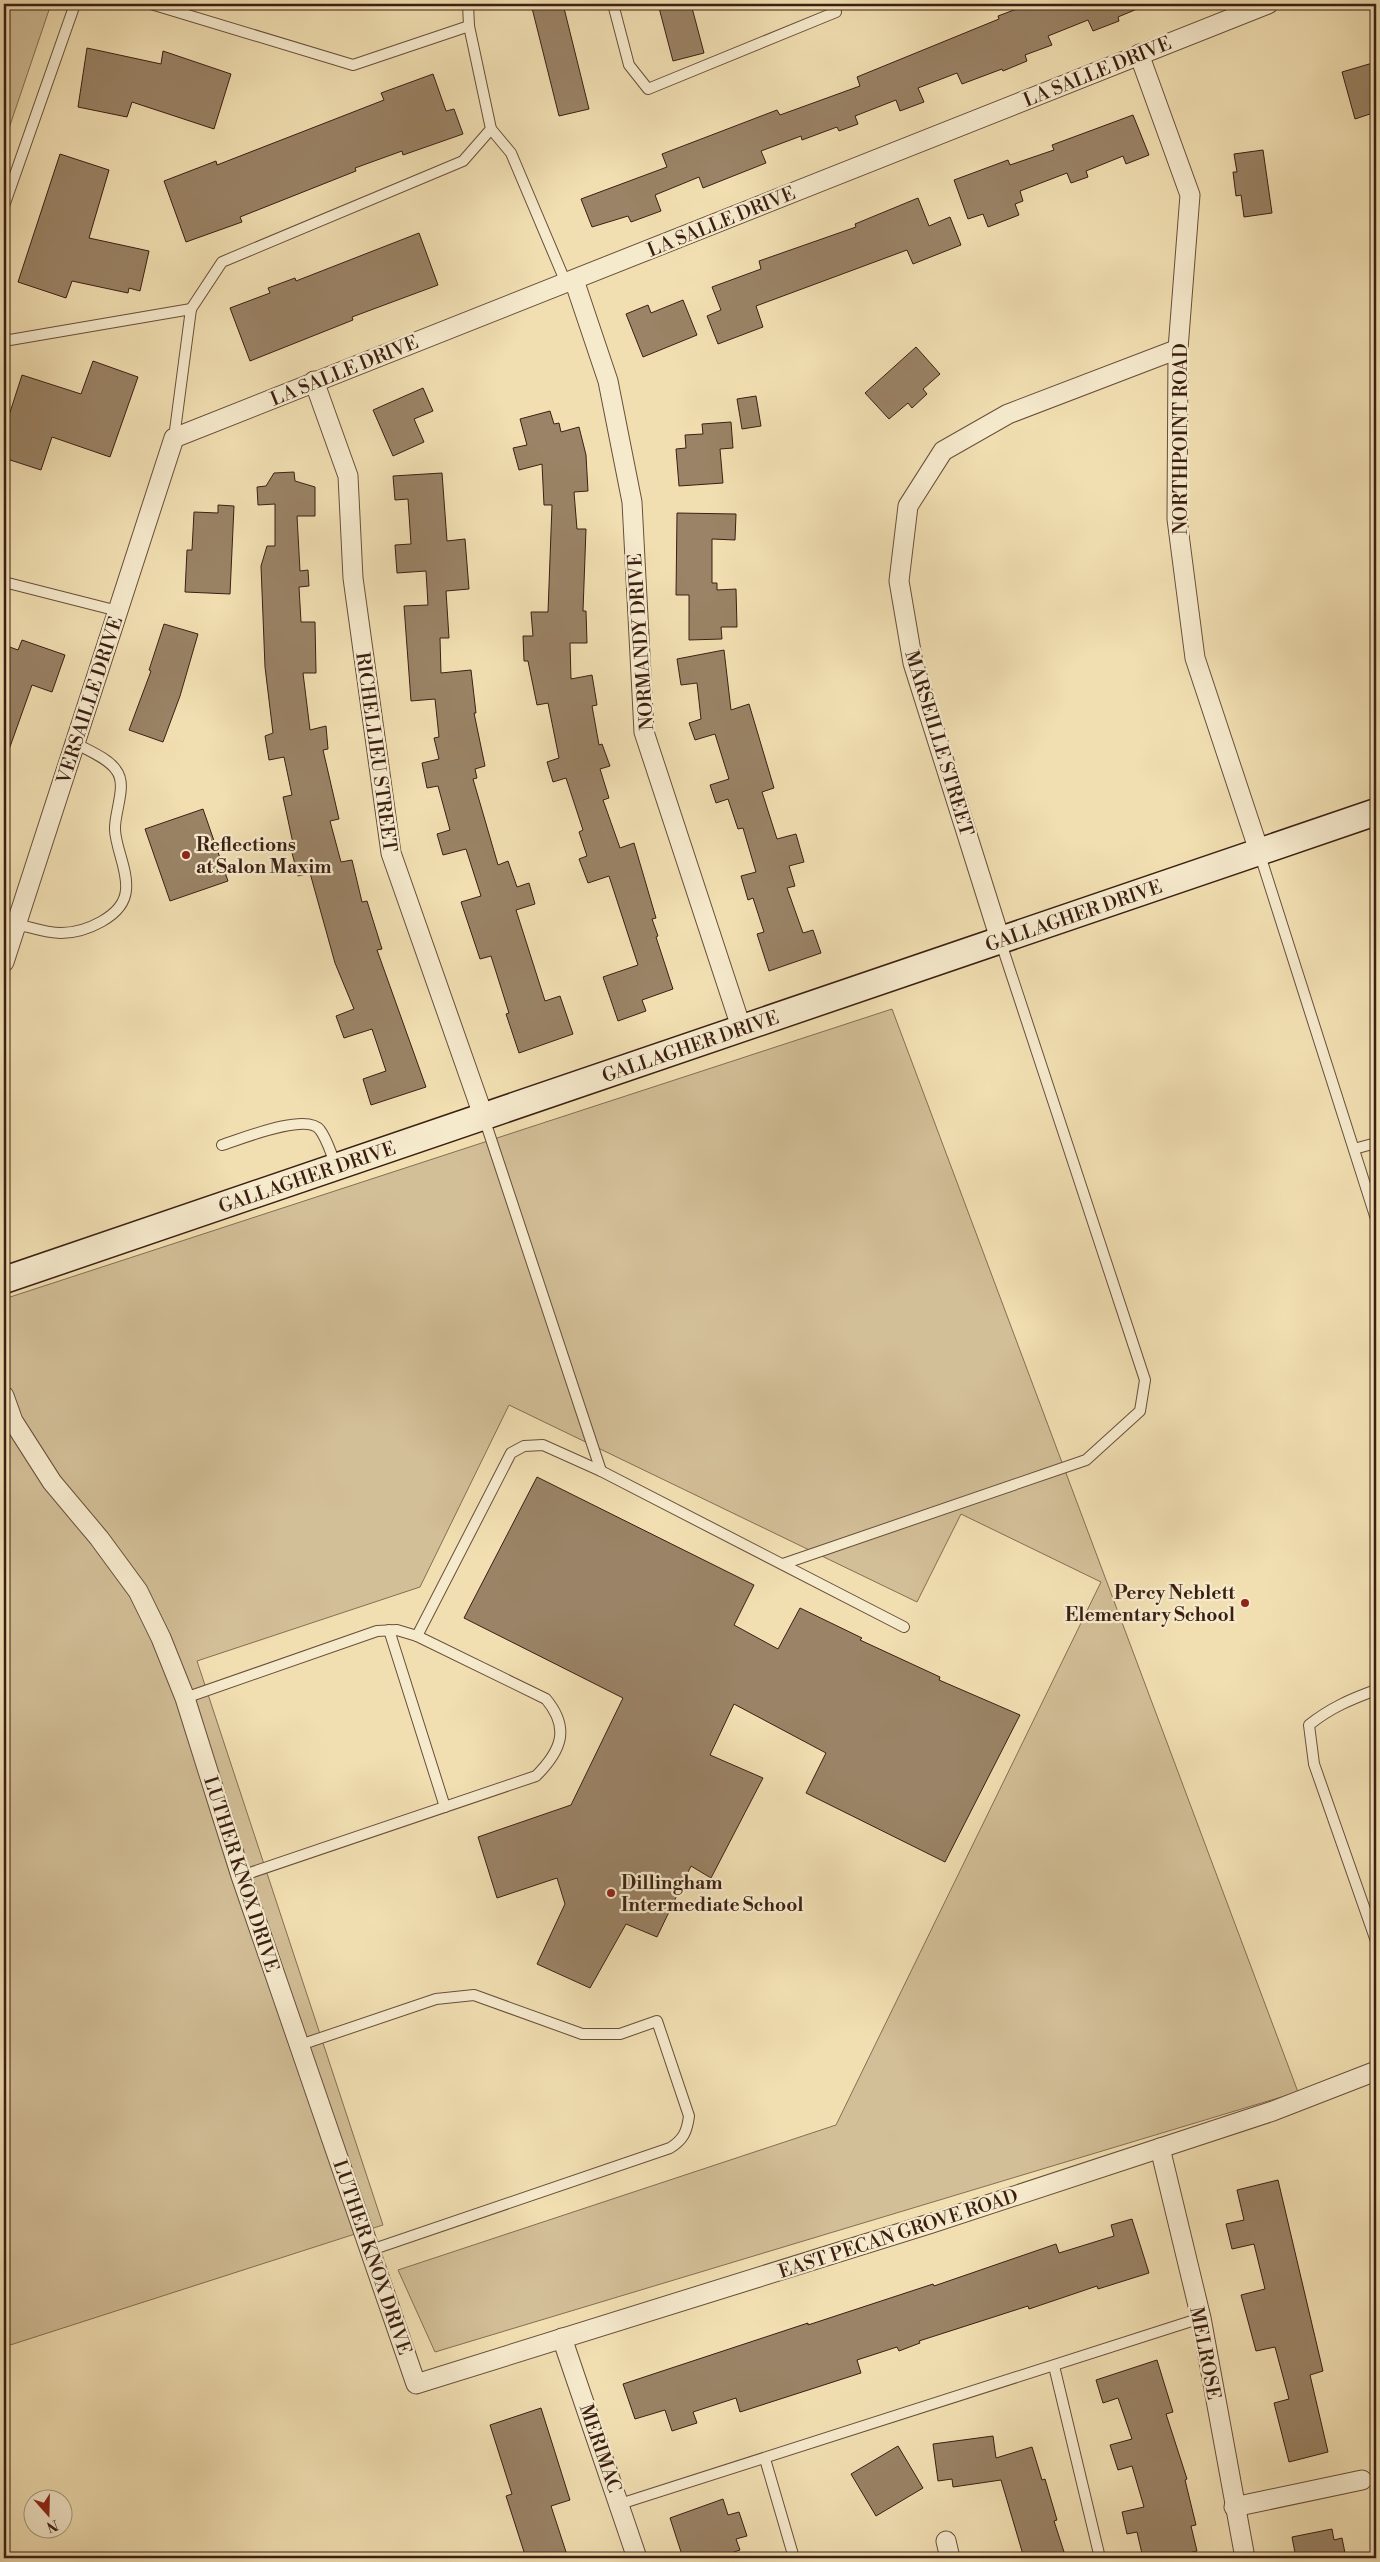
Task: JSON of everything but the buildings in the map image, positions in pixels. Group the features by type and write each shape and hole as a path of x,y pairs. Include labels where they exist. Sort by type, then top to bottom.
{"street":[{"name":"LA SALLE DRIVE","path":"174,438 1268,4"},
{"name":"NORTHPOINT ROAD","path":"1139,54 1190,195 1178,349 1177,519 1195,658 1259,851"},
{"name":"NORMANDY DRIVE","path":"570,281 608,381 632,502 644,732 741,1027"},
{"name":"MARSEILLE STREET","path":"1000,939 913,663 899,581 908,506 943,451 1008,414 1178,349"},
{"name":"RICHELLIEU STREET","path":"314,381 348,476 353,578 391,853 483,1115"},
{"name":"VERSAILLE DRIVE","path":"4,962 174,438"},
{"name":"GALLAGHER DRIVE","path":"4,1280 336,1165 1376,812"},
{"name":"LUTHER KNOX DRIVE","path":"4,1396 13,1421 52,1482 138,1591 161,1638 185,1698 241,1876 416,2384"},
{"name":"EAST PECAN GROVE ROAD","path":"416,2384 1160,2148 1273,2111 1376,2071"},
{"name":"MELROSE","path":"1160,2148 1201,2318 1234,2507 1245,2558"},
{"name":"MERIMAC","path":"562,2338 637,2558"},
{"path":"1234,2507 1362,2480"}],"lane":[{"path":"4,206 75,4"},
{"path":"151,4 353,65 470,26"},
{"path":"468,4 470,26 491,129 511,153 570,281"},
{"path":"613,4 630,66 648,89 836,12"},
{"path":"174,438 190,309 222,262 463,161 491,129"},
{"path":"4,341 190,309"},
{"path":"4,582 118,611"},
{"path":"16,924 59,933 77,931 105,918 123,899 126,881 115,828 121,789 120,778 113,766 75,742"},
{"path":"1259,851 1376,1219"},
{"path":"783,1564 1086,1460 1140,1411 1145,1380 1000,939"},
{"path":"483,1115 601,1471"},
{"path":"222,1145 296,1123 310,1123 320,1129 336,1165"},
{"path":"1354,1149 1376,1143"},
{"path":"417,1636 511,1453 524,1446 543,1445 601,1471 904,1627"},
{"path":"389,1630 445,1807"},
{"path":"185,1698 377,1631 389,1630 417,1636 546,1699 558,1713 562,1729 558,1746 550,1762 536,1776 241,1876"},
{"path":"1376,1690 1347,1700 1326,1711 1309,1726 1314,1764 1376,1941"},
{"path":"300,2044 436,1999 474,1995 582,2034 620,2034 657,2021 689,2116 688,2130 681,2141 670,2148 371,2250"},
{"path":"620,2504 1201,2318"},
{"path":"1054,2366 1100,2558"},
{"path":"765,2459 794,2558"}],"shaded area":[{"path":"4,4 51,4 4,143"},
{"path":"892,1009 1298,2092 435,2352 398,2270 836,2125 1101,1582 961,1514 917,1602 509,1405 420,1587 197,1661 383,2225 4,2347 4,1299"}],"place":[{"name":"Reflections at Salon Maxim","path":"186,855"},
{"name":"Percy Neblett Elementary School","path":"1245,1603"},
{"name":"Dillingham Intermediate School","path":"611,1893"}]}
